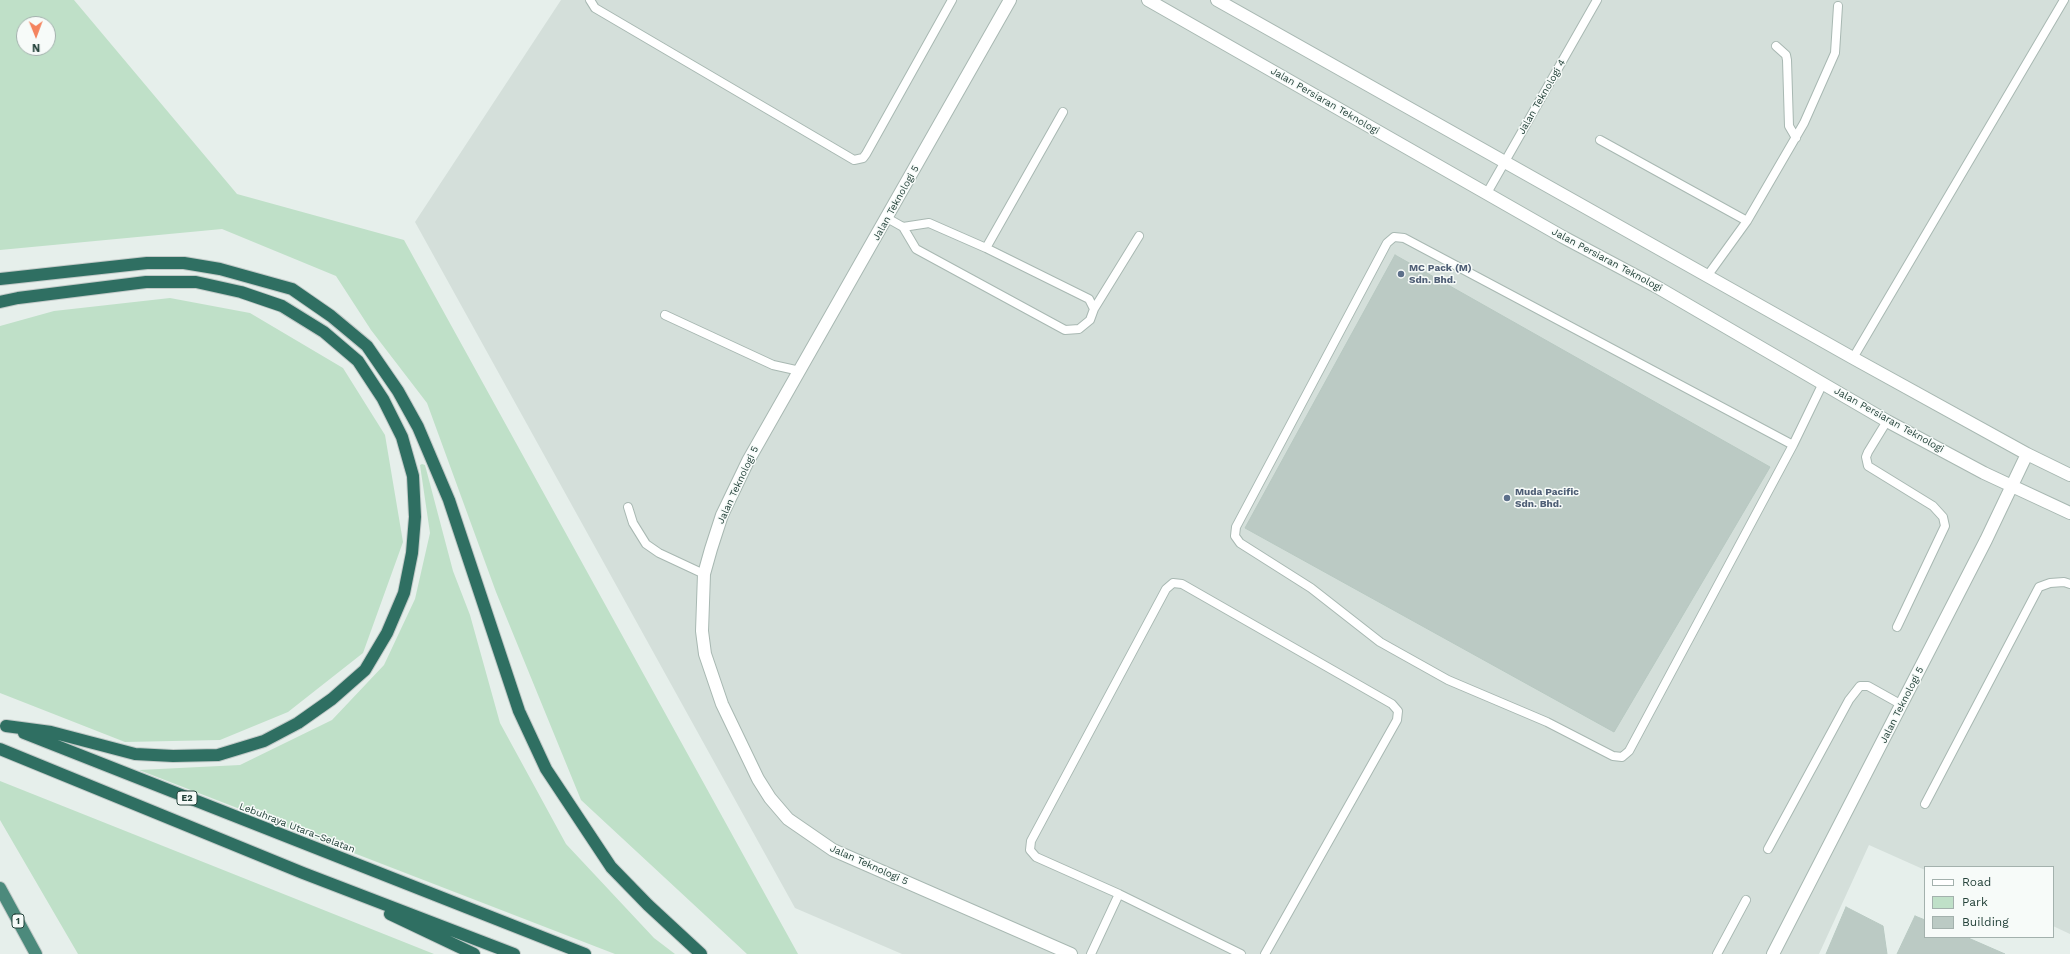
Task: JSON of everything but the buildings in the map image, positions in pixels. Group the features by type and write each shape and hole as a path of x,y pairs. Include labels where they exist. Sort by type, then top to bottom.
{"highway":[{"path":"0,279 148,263 184,263 220,269 292,289 331,316 367,346 398,391 421,434 449,500 519,711 546,769 612,867 648,905 701,954"},
{"path":"0,302 18,298 146,282 196,282 241,292 282,306 324,332 358,362 383,399 402,437 413,476 415,517 412,553 404,593 387,633 365,670 332,699 298,723 264,741 218,756 135,754 51,732 3,725"},
{"name":"Lebuhraya Utara–Selatan","path":"3,725 585,954"},
{"path":"0,749 303,873 514,954"},
{"path":"303,873 474,954"},
{"name":"1","path":"0,888 36,954"}],"street":[{"name":"Jalan Teknologi 5","path":"1010,0 800,372 748,461 729,502 711,549 704,574 702,631 705,654 711,676 722,704 758,779 770,798 788,819 833,850 1071,954"},
{"name":"Jalan Persiaran Teknologi","path":"1148,0 1487,193 1657,287 1887,420 2012,486 2070,513"},
{"path":"1217,0 1504,163 1853,358 2027,454 2070,475"},
{"name":"Jalan Teknologi 5","path":"1773,954 1902,705 2027,454"}],"lane":[{"path":"590,0 595,8 854,160 863,158 866,154 952,0"},
{"name":"Jalan Teknologi 4","path":"1487,193 1597,0"},
{"path":"1853,358 2064,0"},
{"path":"1708,276 1747,221 1796,138 1835,53 1838,6"},
{"path":"1776,46 1786,54 1789,126 1796,138"},
{"path":"986,248 1063,112"},
{"path":"1600,140 1747,221"},
{"path":"887,218 903,227 916,249 1065,330 1080,329 1090,320 1094,309 1139,236"},
{"path":"903,227 929,224 986,248 1088,299 1094,309"},
{"path":"1794,445 1404,238 1394,237 1390,239 1384,250 1236,527 1235,536 1240,543 1311,588 1380,642 1448,680 1548,722 1613,756 1622,757 1630,752 1794,445 1823,383"},
{"path":"665,315 773,365 800,372"},
{"path":"1887,420 1868,452 1866,457 1868,466 1933,506 1942,517 1945,526 1897,627"},
{"path":"628,507 633,523 646,544 660,553 704,574"},
{"path":"1241,954 1119,894 1036,857 1030,850 1029,845 1166,589 1173,583 1178,583 1392,704 1398,711 1397,720 1265,954"},
{"path":"1925,804 2039,587 2050,583 2070,584"},
{"path":"1768,849 1849,700 1860,686 1868,686 1902,705"},
{"path":"1091,954 1119,894"},
{"path":"1717,954 1746,900"}],"shaded area":[{"path":"561,0 2070,0 2070,934 2054,926 2054,866 1924,866 1924,870 1869,845 1819,954 902,954 795,908 415,222"}],"green space":[{"path":"0,0 74,0 237,194 404,240 798,954 747,954 581,800 496,592 427,403 371,330 336,276 222,229 0,250"},
{"path":"170,298 250,313 343,368 385,435 403,542 363,653 288,712 220,740 125,742 0,693 0,326 54,311"},
{"path":"420,465 425,465 453,571 470,615 500,723 566,844 654,938 675,954 615,954 139,770 240,765 332,720 384,665 415,599 430,533"},
{"path":"0,781 434,954 78,954 0,820"}],"place":[{"name":"MC Pack (M) Sdn. Bhd.","path":"1401,274"},
{"name":"Muda Pacific Sdn. Bhd.","path":"1507,498"}]}
